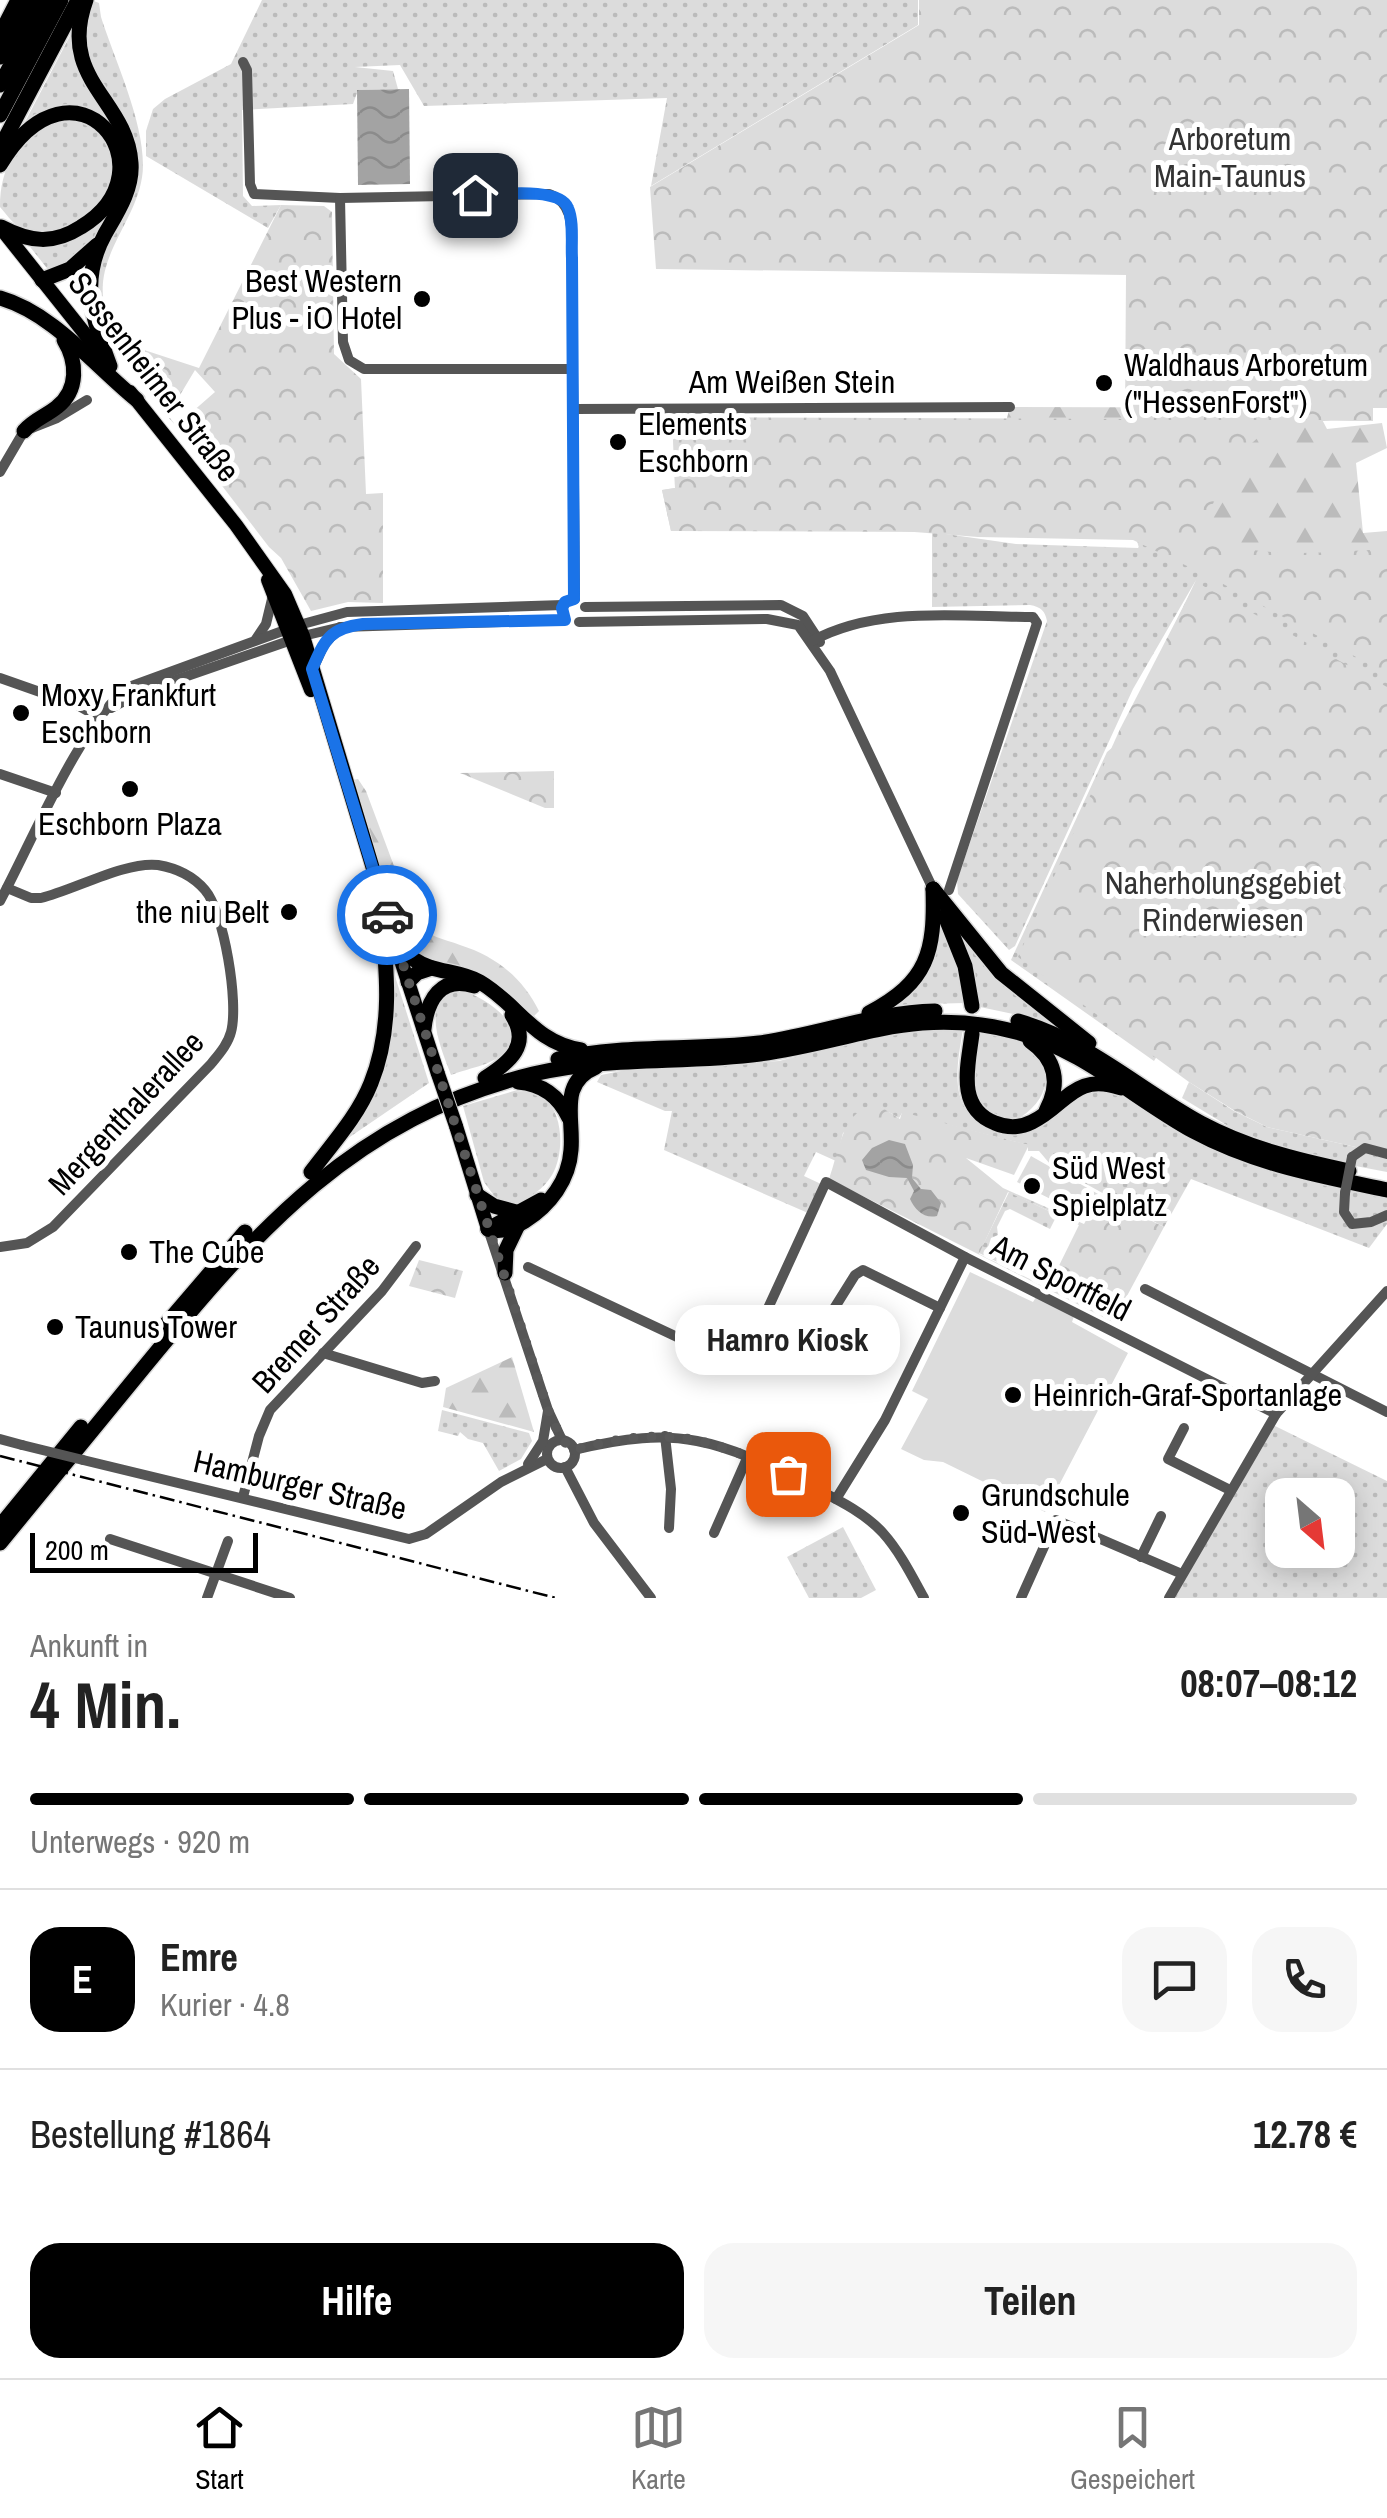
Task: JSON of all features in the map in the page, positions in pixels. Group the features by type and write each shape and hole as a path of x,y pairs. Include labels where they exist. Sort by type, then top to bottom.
{"highway":[{"path":"0,35 18,0"},
{"path":"0,57 32,0"},
{"path":"0,85 46,0"},
{"path":"0,115 61,0"},
{"path":"0,148 82,0"},
{"path":"82,0 80,56 123,136 131,163 127,190 102,239 88,292 110,366"},
{"path":"0,166 36,122 50,114 72,112 93,119 110,135 122,170 103,209 71,233 36,241 1,227"},
{"path":"42,280 70,269 102,239"},
{"path":"0,298 27,307 137,400"},
{"path":"24,431 64,400 74,374 68,345 27,307"},
{"path":"941,889 962,956 972,1006"},
{"path":"852,1022 892,1001 917,977 933,940 941,889"},
{"path":"941,889 1001,973 1119,1068 1186,1114 1244,1144 1387,1179"},
{"path":"310,1172 363,1100 382,1050 387,1011 379,891"},
{"path":"389,922 410,956 432,968 452,971 483,984 551,1042 595,1052"},
{"path":"408,982 417,973 432,968"},
{"path":"424,1029 427,1008 440,988 461,982 488,994 516,1021 520,1042 509,1061 485,1078"},
{"path":"0,1526 218,1262 268,1210 310,1172 389,1120 485,1078 595,1052 758,1043 916,1012 978,1014 1048,1031 1119,1068"},
{"path":"0,1543 196,1304 284,1208 345,1160 394,1130 436,1108 504,1082 614,1061 759,1054 917,1022 963,1023 1018,1032 1072,1053 1179,1123 1241,1154 1298,1172 1387,1190"},
{"path":"1018,1032 1042,1049 1052,1065 1055,1088 1044,1114"},
{"path":"972,1034 966,1085 978,1112 993,1122 1010,1126 1028,1124 1075,1089 1096,1083 1137,1095"},
{"path":"488,1229 504,1230 518,1218 544,1207 558,1189 571,1154 569,1104 577,1080 614,1061"},
{"path":"504,1082 544,1088 560,1103 569,1119"},
{"path":"477,1194 518,1218"},
{"path":"504,1273 506,1250 518,1218"}],"main road":[{"name":"Sossenheimer Straße","path":"1,227 236,525 284,594 334,746"},
{"name":"Sossenheimer Straße","path":"261,565 312,669 488,1229"}],"street":[{"path":"243,62 247,70 250,184 254,194 340,198 549,194 562,199 568,207 572,258 574,604"},
{"path":"340,198 343,342 349,360 358,366 395,370 573,369"},
{"path":"0,472 24,431 87,400"},
{"name":"Am Weißen Stein","path":"574,408 1010,407"},
{"path":"250,644 263,630 274,594"},
{"path":"565,620 561,611 574,604"},
{"path":"574,604 586,614 580,622"},
{"path":"101,716 141,692 347,612 574,604 781,605 803,616 941,889"},
{"path":"448,622 454,611 466,607"},
{"path":"815,640 858,623 885,618 1032,617 1037,623 941,889"},
{"path":"0,901 56,793 101,716 118,695 135,684 250,644 295,632 341,627 565,620 778,619 798,625 815,640"},
{"path":"312,669 324,645 341,627"},
{"path":"0,678 101,716"},
{"path":"0,774 56,793"},
{"name":"Mergenthalerallee","path":"0,1247 28,1243 53,1226 211,1064 228,1040 233,1018 226,955 215,906 206,890 188,876 172,868 147,864 40,898 8,888"},
{"path":"1387,1154 1365,1148 1352,1158 1344,1212 1352,1224 1387,1215"},
{"name":"Am Sportfeld","path":"528,1267 742,1367 826,1182 964,1257 1276,1414"},
{"name":"Sossenheimer Straße","path":"488,1229 557,1441 574,1450"},
{"name":"Bremer Straße","path":"243,1497 258,1436 270,1410 382,1291 416,1246"},
{"path":"836,1498 885,1420 964,1257"},
{"path":"810,1346 855,1276 863,1270 940,1308"},
{"path":"1146,1289 1387,1412"},
{"path":"1170,1598 1276,1414 1387,1291"},
{"path":"323,1353 422,1383 435,1381"},
{"path":"518,1472 538,1452 548,1410"},
{"path":"1184,1428 1168,1459 1230,1490"},
{"path":"557,1441 547,1450 547,1459 557,1468 565,1468 573,1460 574,1450 630,1438 665,1436 715,1443 748,1456 836,1498 883,1533 924,1598"},
{"path":"665,1436 669,1528"},
{"name":"Hamburger Straße","path":"0,1438 396,1537 415,1538 444,1523 518,1472 547,1459"},
{"path":"714,1533 748,1456"},
{"path":"565,1468 594,1524 650,1598"},
{"path":"1141,1557 1161,1516"},
{"path":"1021,1598 1056,1520 1182,1574"},
{"path":"110,1539 290,1598"},
{"path":"207,1598 228,1541"}],"green space":[{"path":"91,0 99,3 142,147 141,184 110,255 103,291 109,318 140,361 129,368 100,329 94,276 136,170 84,49 85,18"},
{"path":"262,0 918,0 918,25 651,186 667,98 424,106 400,65 355,67 393,71 398,89 358,90 353,104 242,110 243,196 252,206 281,205 268,228 146,156 146,131 153,109 231,64"},
{"name":"Arboretum Main-Taunus","path":"919,0 1387,0 1387,408 1373,408 1373,421 1285,425 1254,441 1231,470 1200,535 1268,552 1387,549 1387,674 1214,579 1133,540 978,537 889,530 671,531 662,490 675,488 672,417 1125,419 1126,275 656,269 650,187 919,25"},
{"path":"73,30 119,134 128,171 103,230 81,255 50,272 27,243 73,235 125,170 84,110 25,122"},
{"path":"52,119 90,127 110,143 115,165 108,189 92,210 71,227 46,234 22,229 0,207 3,179 13,156"},
{"path":"281,205 324,206 332,212 334,354 361,379 366,494 383,493 383,603 348,602 311,611 281,558 176,426 215,392 195,370 169,416 124,358 138,348 199,368"},
{"path":"1010,407 1316,408 1327,429 1382,423 1387,448 1356,463 1363,533 1387,531 1387,628 1220,550 1164,513 1139,548 1132,523 932,532 671,531 662,490 675,488 673,418 996,419 1005,425"},
{"name":"Naherholungsgebiet Rinderwiesen","path":"1165,512 1387,628 1387,1054 1170,1035 1154,1061 1011,960 1107,752 1119,742 1196,580 1133,689 1015,946 1009,950 958,894 957,880 1047,621 1042,610 1030,605 932,607 932,532 1016,544 1138,548"},
{"name":"Naherholungsgebiet Rinderwiesen","path":"1196,582 1387,687 1387,1154 1267,1127 1235,1111 1018,957 1120,729"},
{"path":"554,771 554,808 545,808 460,773"},
{"path":"358,779 366,791 416,925 431,935 485,955 506,969 539,1011 533,1017 427,961 405,943 361,820 353,780"},
{"path":"937,910 958,964 965,1003 880,1011 910,989 926,971"},
{"path":"957,927 1070,1034 1028,1017 980,1007"},
{"path":"393,970 429,1083 338,1145 359,1116"},
{"path":"459,989 491,1005 509,1023 512,1033 511,1043 498,1058 451,1075 438,1038 436,1013 446,994"},
{"path":"963,1029 959,1093 973,1117 986,1126 1005,1133 1075,1094 1098,1088 1119,1094 1187,1138 1387,1196 1387,1224 1369,1248 1191,1179 1164,1227 1050,1164 1039,1151 1028,1151 1028,1145 902,1113 899,1118 880,1107 843,1133 836,1161 816,1152 804,1176 821,1184 808,1213 664,1150 672,1111 597,1082 601,1075 621,1071 779,1061 866,1039"},
{"path":"979,1033 1021,1042 1042,1063 1046,1082 1043,1092 1021,1117 1003,1118 990,1114 981,1105 975,1078"},
{"path":"1189,1082 1267,1127 1387,1154 1387,1172 1324,1160 1238,1132 1182,1098"},
{"path":"514,1091 534,1093 545,1099 556,1115 560,1136 559,1157 552,1175 540,1189 515,1206 498,1201 484,1182 463,1106"},
{"path":"866,1107 881,1107 900,1119 902,1112 1029,1145 1014,1175 966,1158 1003,1188 1084,1224 1100,1195 1164,1227 1113,1322 829,1179 846,1129","holes":["1008,1192 1079,1225 1048,1288 979,1254"]},
{"path":"1031,1156 1098,1194 1089,1210 1082,1215 1017,1182"},
{"path":"1009,1192 1057,1215 1050,1229 1010,1209 1005,1211 997,1227 998,1235 991,1238 987,1251 1005,1264 1020,1267 1024,1275 979,1253"},
{"path":"419,1260 463,1271 455,1298 409,1286"},
{"name":"Heinrich-Graf-Sportanlage","path":"970,1272 1033,1302 1036,1297 1074,1316 1072,1322 1128,1353 1045,1512 943,1462 924,1460 901,1449 928,1399 912,1391"},
{"path":"512,1357 534,1432 443,1407 446,1388"},
{"path":"442,1410 529,1433 532,1441 521,1459 499,1471 483,1443 460,1432 458,1436 438,1431"},
{"path":"1273,1425 1387,1481 1387,1598 1174,1598"},
{"path":"843,1527 876,1590 861,1598 809,1598 787,1557"}],"water":[{"path":"409,89 410,184 358,185 357,90"},
{"path":"889,1140 905,1144 913,1165 912,1178 921,1189 931,1190 941,1203 937,1216 924,1215 914,1207 910,1199 914,1191 907,1178 866,1170 862,1160 872,1148"}],"railway":[{"path":"0,1456 556,1598"}],"way so far":[{"path":"387,915 548,1410 562,1440 574,1450 630,1438 699,1439 788,1474"}],"place":[{"name":"Best Western Plus - iO Hotel","path":"422,299"},
{"name":"Waldhaus Arboretum (\"HessenForst\")","path":"1104,383"},
{"name":"Elements Eschborn","path":"618,442"},
{"name":"Moxy Frankfurt Eschborn","path":"21,713"},
{"name":"Eschborn Plaza","path":"130,789"},
{"name":"the niu Belt","path":"289,912"},
{"name":"Süd West Spielplatz","path":"1032,1186"},
{"name":"The Cube","path":"129,1252"},
{"name":"Taunus Tower","path":"55,1327"},
{"name":"Heinrich-Graf-Sportanlage","path":"1013,1395"},
{"name":"Hamro Kiosk","path":"788,1474"},
{"name":"Grundschule Süd-West","path":"961,1513"}],"route":[{"path":"387,915 312,669 324,645 341,627 363,624 565,620 562,608 574,599 575,443 568,207 562,199 549,194 475,195"}]}
